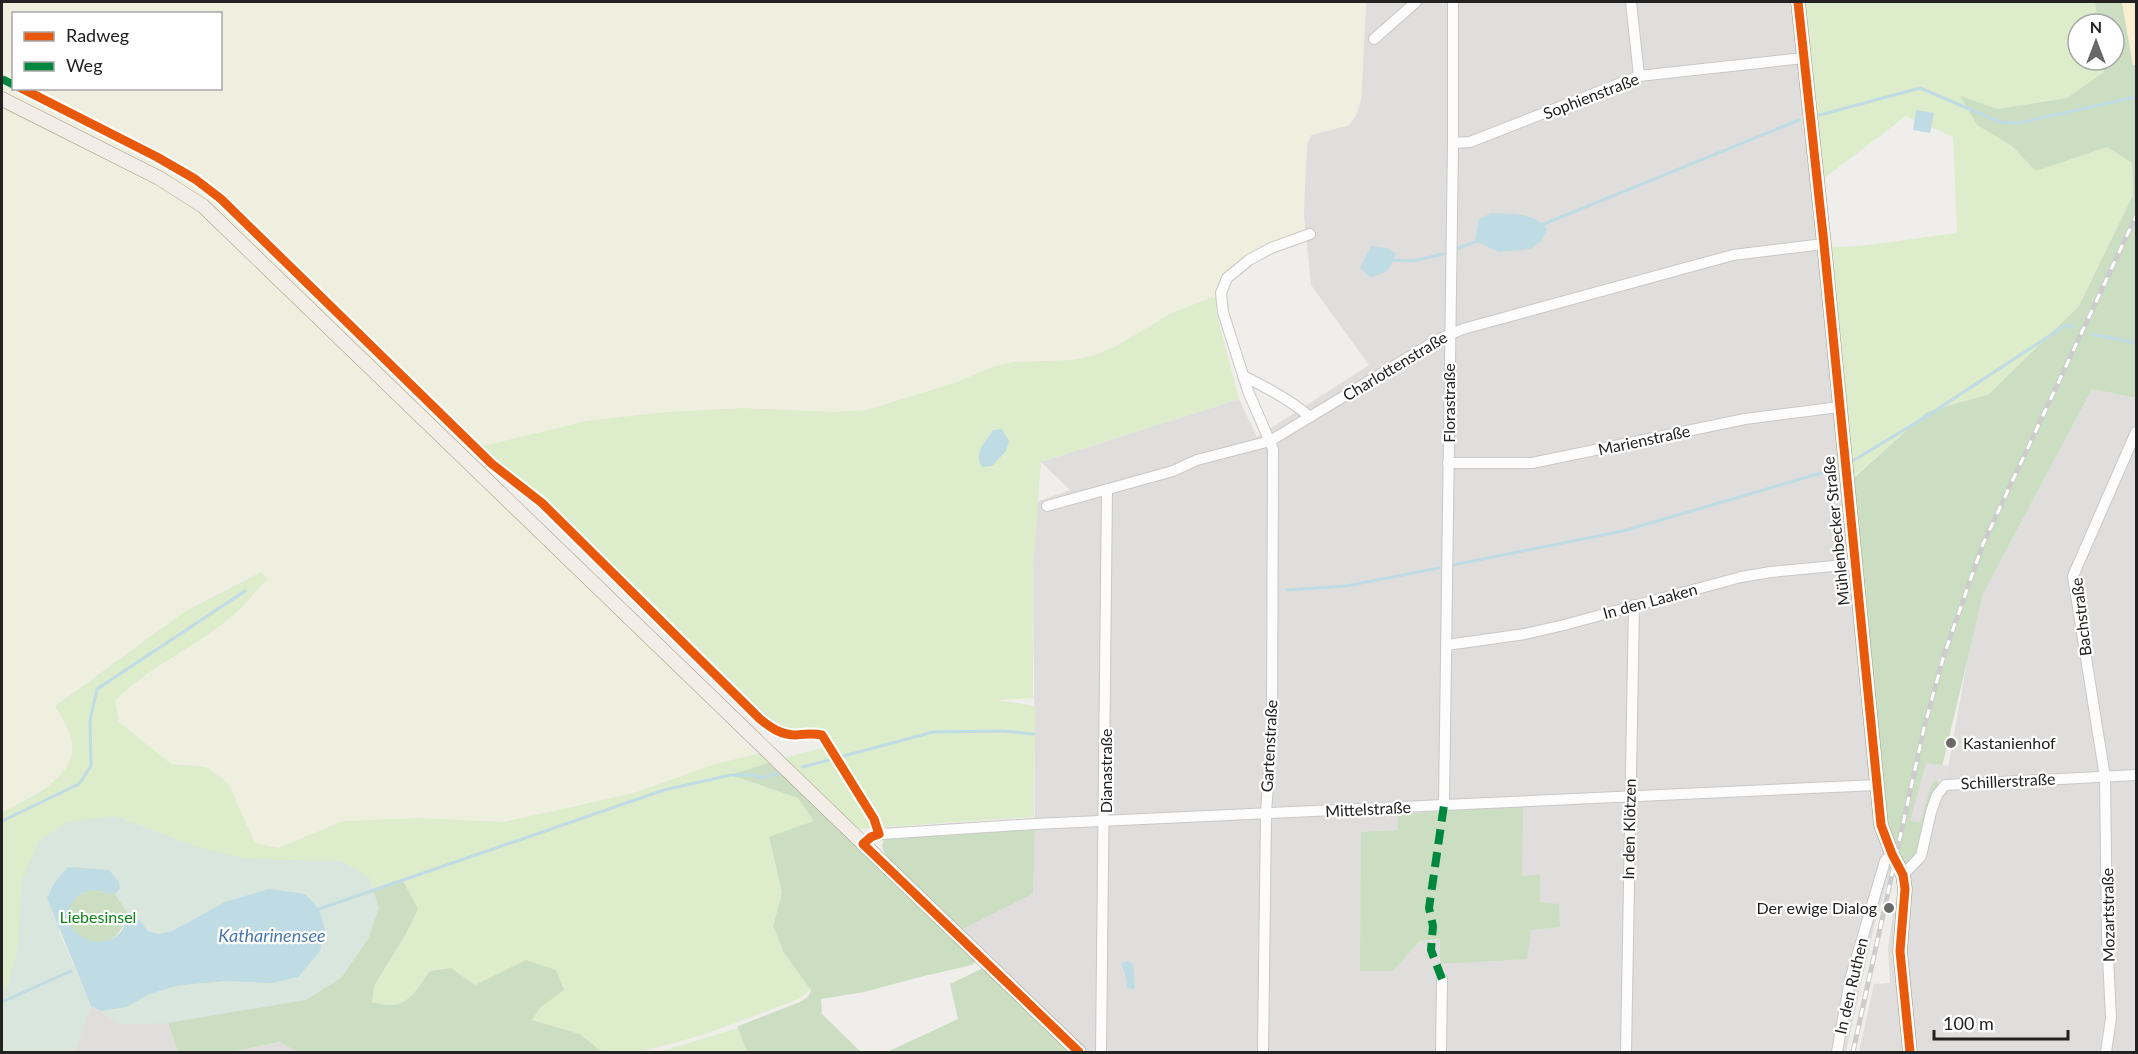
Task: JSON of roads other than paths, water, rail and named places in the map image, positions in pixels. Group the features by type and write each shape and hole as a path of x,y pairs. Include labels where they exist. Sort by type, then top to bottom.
{"main road":[{"name":"Mühlenbecker Straße","path":"1798,2 1881,825 1903,875 1905,890 1900,951 1910,1053"},
{"path":"2,99 159,178 203,206 1079,1053"}],"street":[{"path":"1374,39 1416,2"},
{"name":"Florastraße","path":"1444,805 1453,2"},
{"path":"1631,2 1639,76"},
{"name":"Sophienstraße","path":"1453,142 1470,142 1639,76 1804,58"},
{"name":"Gartenstraße","path":"1263,1053 1266,813 1272,730 1273,449 1243,376 1223,312 1221,293 1222,287 1235,270 1249,260 1278,245 1310,234"},
{"name":"Charlottenstraße","path":"1047,506 1173,471 1197,460 1270,441 1449,333 1733,255 1824,244"},
{"path":"1243,376 1299,407 1310,417"},
{"name":"Marienstraße","path":"1448,464 1532,463 1745,419 1839,407"},
{"name":"Bachstraße","path":"2105,777 2073,576 2136,432"},
{"name":"Dianastraße","path":"1101,1053 1107,489"},
{"name":"In den Laaken","path":"1447,645 1525,634 1741,577 1855,564"},
{"name":"In den Klötzen","path":"1626,1053 1634,605"},
{"name":"Schillerstraße","path":"1903,875 1921,856 1931,812 1937,795 1945,785 2136,775"},
{"name":"Mozartstraße","path":"2105,777 2111,1018 2106,1053"},
{"name":"Mittelstraße","path":"862,844 871,837 882,834 1266,813 1877,785"},
{"name":"In den Ruthen","path":"1837,1053 1850,980 1885,861 1892,854"},
{"path":"1441,1053 1442,979"}],"water":[{"path":"1916,110 1934,113 1930,133 1913,130"},
{"path":"1491,213 1529,217 1547,229 1541,241 1530,249 1499,252 1475,241 1479,219"},
{"path":"1371,246 1387,248 1396,254 1387,270 1370,277 1360,268"},
{"path":"1002,429 1009,441 1006,451 992,466 982,467 979,457 981,448 993,430"},
{"name":"Katharinensee","path":"68,867 109,870 119,882 120,889 115,894 88,891 78,896 71,905 68,916 71,925 85,939 105,941 114,938 122,930 128,913 137,917 148,931 159,934 172,931 225,902 269,889 305,894 319,909 325,930 320,951 298,977 272,983 224,981 179,985 149,994 126,1007 100,1011 91,1006 47,898 55,882"},
{"path":"1129,961 1133,965 1135,987 1132,990 1127,987 1121,965"}],"waterway":[{"path":"1820,115 1920,88 2000,122 2018,123 2136,97"},
{"path":"1539,226 1799,120"},
{"path":"1456,249 1478,241"},
{"path":"1394,260 1413,261 1443,254"},
{"path":"1851,462 1927,416 2066,325 2073,327"},
{"path":"2091,334 2136,343"},
{"path":"1453,565 1623,531 1835,469"},
{"path":"1287,590 1346,586 1439,568"},
{"path":"2,821 79,784 91,766 90,720 97,689 245,591"},
{"path":"803,767 933,732 1003,731 1034,734"},
{"path":"316,910 664,790 731,775 754,775 761,778 780,773"},
{"path":"2,1002 71,971"}],"railway":[{"path":"1853,1052 1924,728 1944,655 1983,544 2136,216"}],"place":[{"name":"Kastanienhof","path":"1951,743"},
{"name":"Der ewige Dialog","path":"1889,908"}],"park label":[{"name":"Liebesinsel","path":"98,917"}]}
